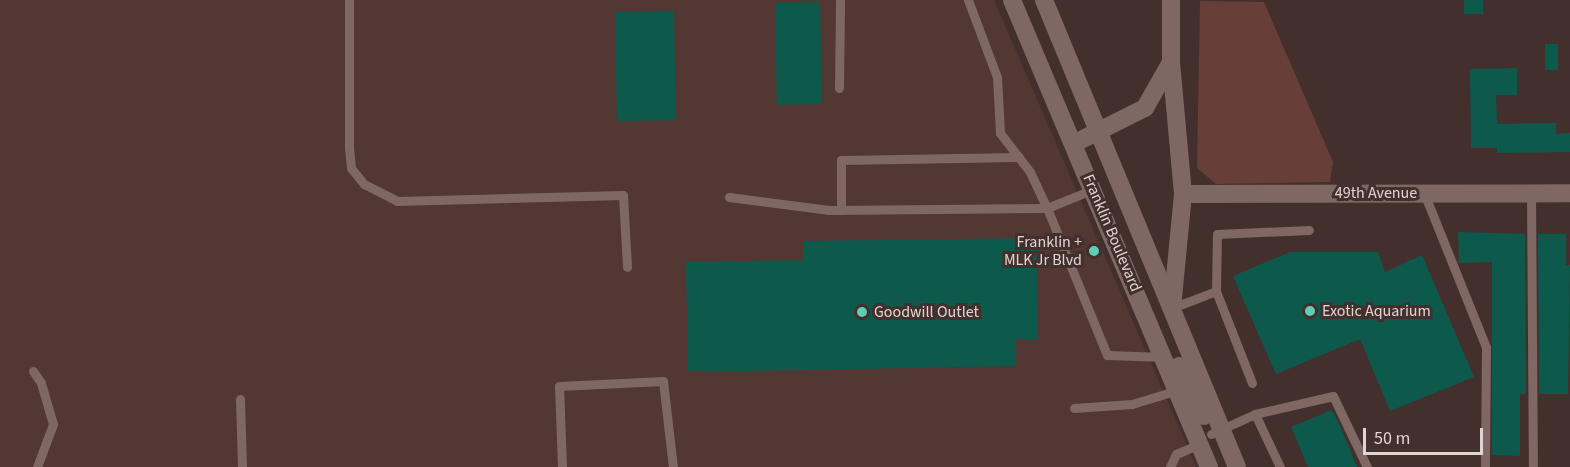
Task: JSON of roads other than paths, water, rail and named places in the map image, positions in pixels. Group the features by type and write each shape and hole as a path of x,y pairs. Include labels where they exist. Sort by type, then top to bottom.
{"main road":[{"name":"Franklin Boulevard","path":"1012,0 1179,390 1211,436 1237,467"},
{"name":"Franklin Boulevard","path":"1044,0 1172,308 1211,436 1209,467"},
{"path":"1171,0 1172,62 1183,194 1172,308"},
{"path":"1075,143 1145,108 1172,62"},
{"name":"49th Avenue","path":"1183,194 1570,193"},
{"path":"1165,357 1184,372 1211,436"}],"lane":[{"path":"349,0 349,148 351,168 364,184 397,201 623,195 627,267"},
{"path":"838,88 840,0"},
{"path":"968,0 997,77 1000,133 1019,158 1047,208 1107,355 1165,357"},
{"path":"842,210 841,160 1019,158"},
{"path":"729,197 842,210 1047,208 1094,189"},
{"path":"1424,193 1486,347 1485,467"},
{"path":"1531,193 1533,467"},
{"path":"1252,383 1216,291 1217,234 1309,230"},
{"path":"1172,308 1216,291"},
{"path":"33,371 41,383 52,424 37,467"},
{"path":"562,467 559,386 663,381 673,467"},
{"path":"1074,408 1132,404 1179,390"},
{"path":"1170,467 1176,454 1255,414 1333,396 1367,467"},
{"path":"240,399 242,467"},
{"path":"1255,414 1280,467"}],"place":[{"name":"Franklin + MLK Jr Blvd","path":"1094,251"},
{"name":"Exotic Aquarium","path":"1310,311"},
{"name":"Goodwill Outlet","path":"862,312"}]}
